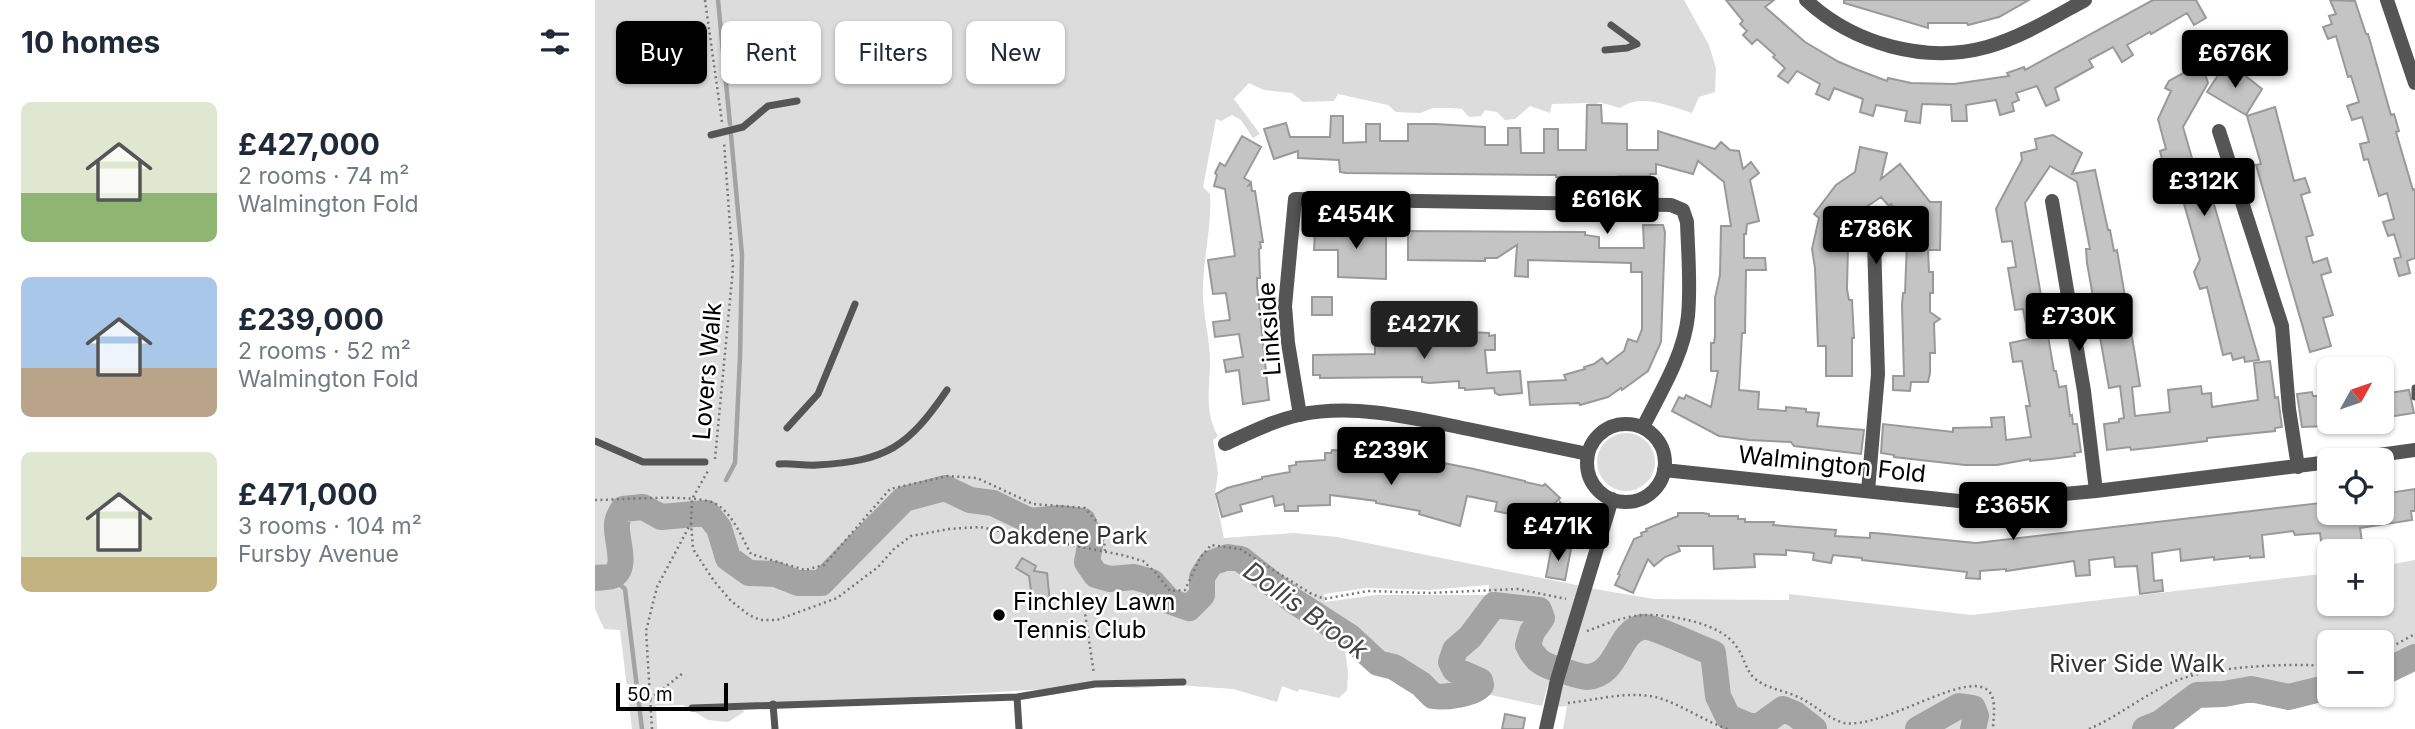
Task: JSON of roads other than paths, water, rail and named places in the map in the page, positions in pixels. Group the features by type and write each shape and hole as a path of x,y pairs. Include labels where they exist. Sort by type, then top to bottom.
{"street":[{"path":"1806,0 1844,27 1883,45 1938,53 1964,52 2002,42 2085,0"},
{"path":"2387,0 2415,83"},
{"path":"2219,131 2282,326 2289,409 2298,467"},
{"name":"Linkside","path":"1300,415 1285,306 1290,194 1671,205 1683,210 1687,222 1688,317 1670,374 1643,427"},
{"path":"2052,201 2084,391 2096,491"},
{"path":"1868,491 1878,374 1874,242"},
{"path":"1225,444 1269,424 1300,415 1336,411 1382,413 1588,454"},
{"path":"1632,424 1643,427 1661,445 1664,470 1654,490 1645,497 1623,502 1612,499 1594,486 1589,476 1588,454 1599,434 1609,427 1632,424"},
{"path":"2394,453 2415,450"},
{"name":"Walmington Fold","path":"1664,470 1959,501 2096,491 2317,464"},
{"path":"1546,729 1557,680 1612,499"}],"lane":[{"path":"1605,50 1637,44 1611,25"},
{"path":"711,135 743,127 768,106 797,101"},
{"path":"787,428 818,394 834,361 855,304"},
{"path":"2415,388 2415,397"},
{"path":"779,464 814,466 870,459 900,445 929,416 947,390"},
{"path":"595,441 643,462 705,462"},
{"path":"692,708 1017,697 1095,684 1183,682"},
{"path":"1017,697 1019,729"},
{"path":"773,704 775,729"}],"waterway":[{"path":"718,0 730,124"},
{"path":"726,480 735,463 742,255 731,135"},
{"name":"Dollis Brook","path":"595,578 612,576 620,566 617,524 623,509 643,507 661,517 707,513 719,528 728,558 749,573 775,574 798,583 821,583 904,499 945,488 970,500 993,503 1030,521 1060,518 1083,521 1091,540 1087,562 1096,575 1110,579 1134,577 1152,582 1169,601 1189,608 1202,595 1202,577 1211,563 1228,557 1241,559 1294,601 1350,637 1378,663 1394,667 1421,684 1433,696 1459,695 1473,691 1481,685 1480,681 1455,670 1451,662 1455,650 1470,637 1494,605 1539,610 1542,618 1532,632 1528,645 1537,659 1550,667 1584,677 1598,674 1612,662 1627,637 1642,627 1648,627 1713,653 1718,696 1728,717 1752,727 1762,724 1783,709 1795,714 1814,729"},
{"path":"611,577 625,589 642,729"},
{"name":"Dollis Brook","path":"2394,667 2415,657"},
{"name":"Dollis Brook","path":"2145,729 2160,723 2197,695 2251,689 2289,697 2317,690"},
{"name":"Dollis Brook","path":"1918,729 1959,706 1973,708 1976,716 1973,729"}],"place":[{"name":"Finchley Lawn Tennis Club","path":"999,615"}],"park label":[{"name":"Oakdene Park","path":"1068,535"},
{"name":"River Side Walk","path":"2137,663"}]}
